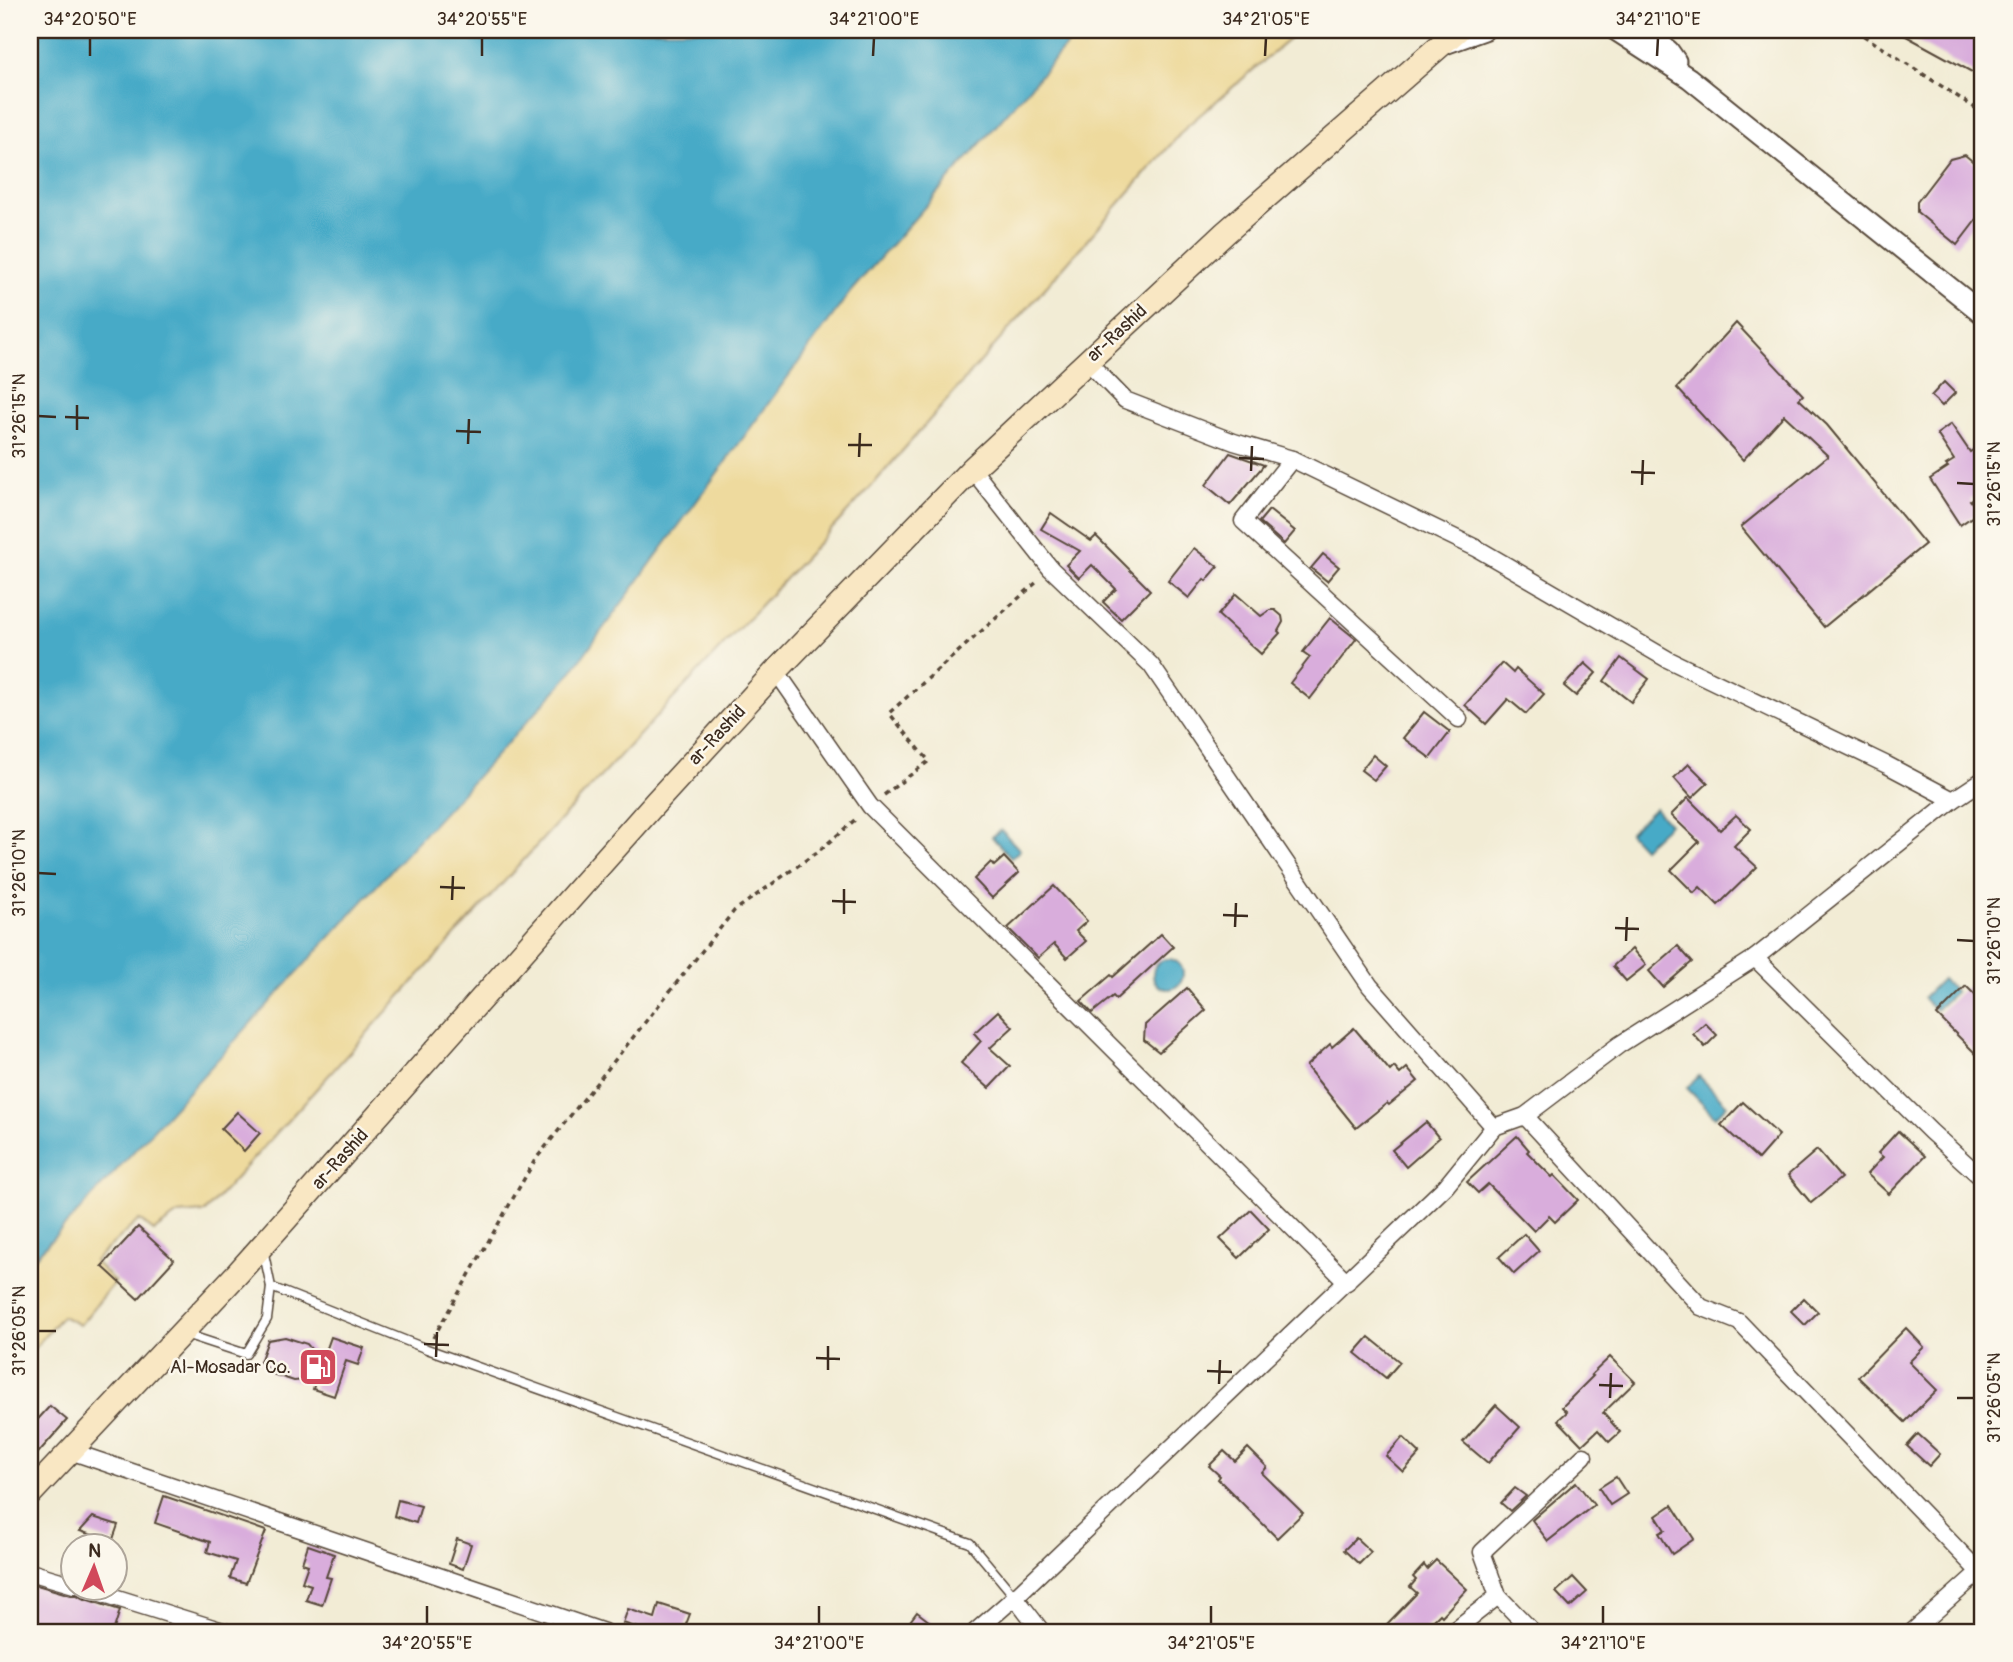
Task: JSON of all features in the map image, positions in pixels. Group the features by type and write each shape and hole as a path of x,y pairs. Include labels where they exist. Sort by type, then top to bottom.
{"main road":[{"name":"ar-Rashid","path":"30,1494 262,1246 656,802 776,671 972,469 1224,233 1458,30"}],"street":[{"path":"1437,47 1484,30"},
{"path":"1615,30 1689,78 1983,314"},
{"path":"1645,30 1669,51 1689,78"},
{"path":"1087,361 1125,400 1234,442 1292,459 1478,549 1667,659 1887,765 1952,800"},
{"path":"1292,459 1243,521 1459,719"},
{"path":"972,469 1051,569 1151,666 1370,986 1494,1127"},
{"path":"776,671 870,806 1347,1282"},
{"path":"975,1632 1016,1597 1446,1186 1494,1127 1525,1116 1619,1045 1755,958 1952,800 1983,780"},
{"path":"1755,958 1931,1132 1983,1179"},
{"path":"1525,1116 1701,1307 1739,1322 1981,1574 1912,1632"},
{"path":"70,1451 604,1632"},
{"path":"1533,1632 1498,1596 1482,1552 1584,1456"},
{"path":"30,1572 60,1581"},
{"path":"1452,1632 1498,1596"},
{"path":"1016,1597 1042,1632"},
{"path":"130,1602 226,1632"}],"lane":[{"path":"182,1332 246,1354 267,1320 271,1287 262,1246"},
{"path":"271,1287 426,1349 970,1544 1016,1597"}],"path":[{"path":"1855,30 1983,114"},
{"path":"426,1349 535,1160 734,911 820,850 870,806 929,761 889,713 1051,569"}],"sand":[{"path":"1080,30 1300,30 1187,126 869,489 559,821 205,1212 178,1214 154,1231 139,1220 94,1261 115,1282 80,1325 62,1316 30,1353 30,1262 79,1211 851,291"}],"water":[{"path":"30,30 1080,30 851,291 566,679 30,1262"},
{"path":"1655,808 1669,824 1643,848 1629,833"},
{"path":"1001,830 1020,850 1011,858 992,837"},
{"path":"1168,959 1179,963 1183,974 1179,985 1168,989 1157,985 1153,974 1157,963"},
{"path":"1942,979 1955,992 1936,1010 1923,998"},
{"path":"1699,1076 1727,1105 1715,1117 1687,1088"}],"building":[{"path":"1895,30 1983,30 1983,78"},
{"path":"1965,155 1983,170 1983,211 1957,245 1917,212 1917,202 1950,159"},
{"path":"1736,323 1803,395 1799,399 1827,425 1925,544 1824,627 1741,527 1828,456 1784,415 1743,460 1677,388"},
{"path":"1944,382 1955,393 1942,406 1931,396"},
{"path":"1951,424 1970,452 1983,443 1983,464 1974,470 1983,483 1983,491 1970,500 1979,512 1960,525 1930,479 1954,460 1937,434"},
{"path":"1230,453 1264,465 1230,505 1206,485"},
{"path":"1269,510 1295,531 1284,544 1259,522"},
{"path":"1051,513 1091,541 1096,536 1150,590 1121,619 1103,602 1116,589 1092,565 1079,578 1066,565 1080,551 1041,529"},
{"path":"1194,548 1218,567 1189,598 1168,581"},
{"path":"1323,554 1339,567 1327,581 1311,568"},
{"path":"1236,594 1261,616 1275,610 1282,616 1283,622 1278,631 1280,633 1261,654 1218,615"},
{"path":"1330,618 1356,639 1310,699 1290,683 1310,657 1303,652"},
{"path":"1621,658 1649,679 1631,702 1604,681"},
{"path":"1502,663 1513,673 1516,669 1544,694 1526,714 1508,699 1486,724 1465,705"},
{"path":"1585,663 1596,673 1576,696 1564,686"},
{"path":"1424,712 1450,732 1430,758 1403,738"},
{"path":"1373,755 1386,766 1374,780 1361,770"},
{"path":"1689,764 1708,783 1692,798 1674,778"},
{"path":"1688,798 1720,830 1736,815 1751,829 1734,846 1757,867 1718,905 1700,887 1694,893 1671,870 1699,842 1671,815"},
{"path":"1004,857 1019,873 992,898 974,879 991,862 994,866"},
{"path":"1054,886 1087,921 1076,931 1086,941 1067,958 1054,944 1038,958 1008,928"},
{"path":"1161,934 1173,947 1116,999 1113,996 1092,1013 1081,1001 1111,975 1113,977"},
{"path":"1678,946 1692,962 1663,987 1649,971"},
{"path":"1632,949 1646,965 1626,981 1613,966"},
{"path":"1966,986 1983,1003 1983,1061 1937,1015"},
{"path":"1187,988 1206,1010 1159,1052 1144,1040 1145,1025"},
{"path":"998,1011 1013,1027 990,1048 1010,1066 989,1088 961,1063 981,1041 974,1033"},
{"path":"1705,1023 1717,1035 1705,1047 1693,1034"},
{"path":"1354,1028 1390,1071 1394,1067 1400,1074 1407,1068 1418,1081 1356,1128 1306,1066 1330,1044 1332,1047"},
{"path":"1743,1102 1779,1135 1758,1159 1721,1125"},
{"path":"237,1112 260,1133 244,1151 221,1129"},
{"path":"1426,1122 1439,1138 1406,1167 1392,1150"},
{"path":"1898,1131 1925,1156 1889,1194 1867,1174 1883,1157 1878,1153"},
{"path":"1517,1136 1529,1150 1527,1152 1578,1200 1555,1222 1549,1216 1534,1231 1488,1184 1478,1193 1467,1182"},
{"path":"1817,1150 1841,1178 1811,1203 1788,1175"},
{"path":"1251,1210 1269,1229 1239,1258 1220,1239"},
{"path":"138,1227 174,1260 138,1299 102,1266"},
{"path":"1524,1234 1539,1251 1514,1274 1499,1257"},
{"path":"1804,1298 1818,1312 1805,1325 1791,1311"},
{"path":"1906,1328 1924,1347 1909,1362 1937,1390 1905,1422 1858,1377"},
{"path":"285,1337 307,1344 322,1362 331,1337 364,1348 358,1365 346,1361 334,1396 313,1389 316,1379 294,1381 273,1374 260,1362 268,1340"},
{"path":"1369,1337 1400,1362 1386,1378 1355,1353"},
{"path":"1610,1357 1635,1382 1603,1413 1620,1432 1609,1442 1598,1430 1582,1445 1558,1420 1567,1412 1562,1407"},
{"path":"1496,1405 1520,1427 1488,1463 1463,1442"},
{"path":"50,1406 67,1420 30,1462 30,1428"},
{"path":"1918,1434 1940,1454 1929,1466 1907,1446"},
{"path":"1403,1437 1420,1453 1403,1472 1386,1456"},
{"path":"1248,1448 1267,1467 1262,1473 1303,1513 1277,1538 1218,1479 1220,1476 1209,1466 1224,1451 1235,1461"},
{"path":"1616,1477 1627,1494 1610,1505 1599,1488"},
{"path":"1576,1482 1594,1505 1548,1541 1532,1520"},
{"path":"1515,1488 1526,1496 1510,1511 1501,1503"},
{"path":"164,1496 266,1531 246,1583 230,1578 236,1561 207,1552 210,1542 155,1523"},
{"path":"398,1500 421,1506 416,1523 394,1516"},
{"path":"1672,1505 1694,1539 1672,1554 1659,1533 1665,1530 1656,1516"},
{"path":"93,1517 118,1525 116,1532 80,1531"},
{"path":"1356,1538 1371,1552 1359,1564 1344,1550"},
{"path":"457,1539 471,1544 463,1569 449,1564"},
{"path":"308,1545 334,1554 326,1577 331,1578 322,1605 306,1600 311,1585 302,1582 308,1565 302,1563"},
{"path":"1436,1560 1467,1589 1442,1616 1440,1614 1422,1632 1395,1632 1387,1624 1417,1593 1410,1587 1416,1580 1413,1577 1424,1565 1427,1569"},
{"path":"1573,1577 1587,1592 1570,1607 1556,1592"},
{"path":"30,1583 60,1592 60,1602 95,1602 120,1610 113,1632 61,1632 30,1622"},
{"path":"659,1604 690,1614 685,1627 690,1629 690,1632 650,1632 623,1623 628,1609 655,1618"},
{"path":"917,1612 943,1632 902,1632"}],"place":[{"name":"Al-Mosadar Co.","path":"318,1367"}]}
